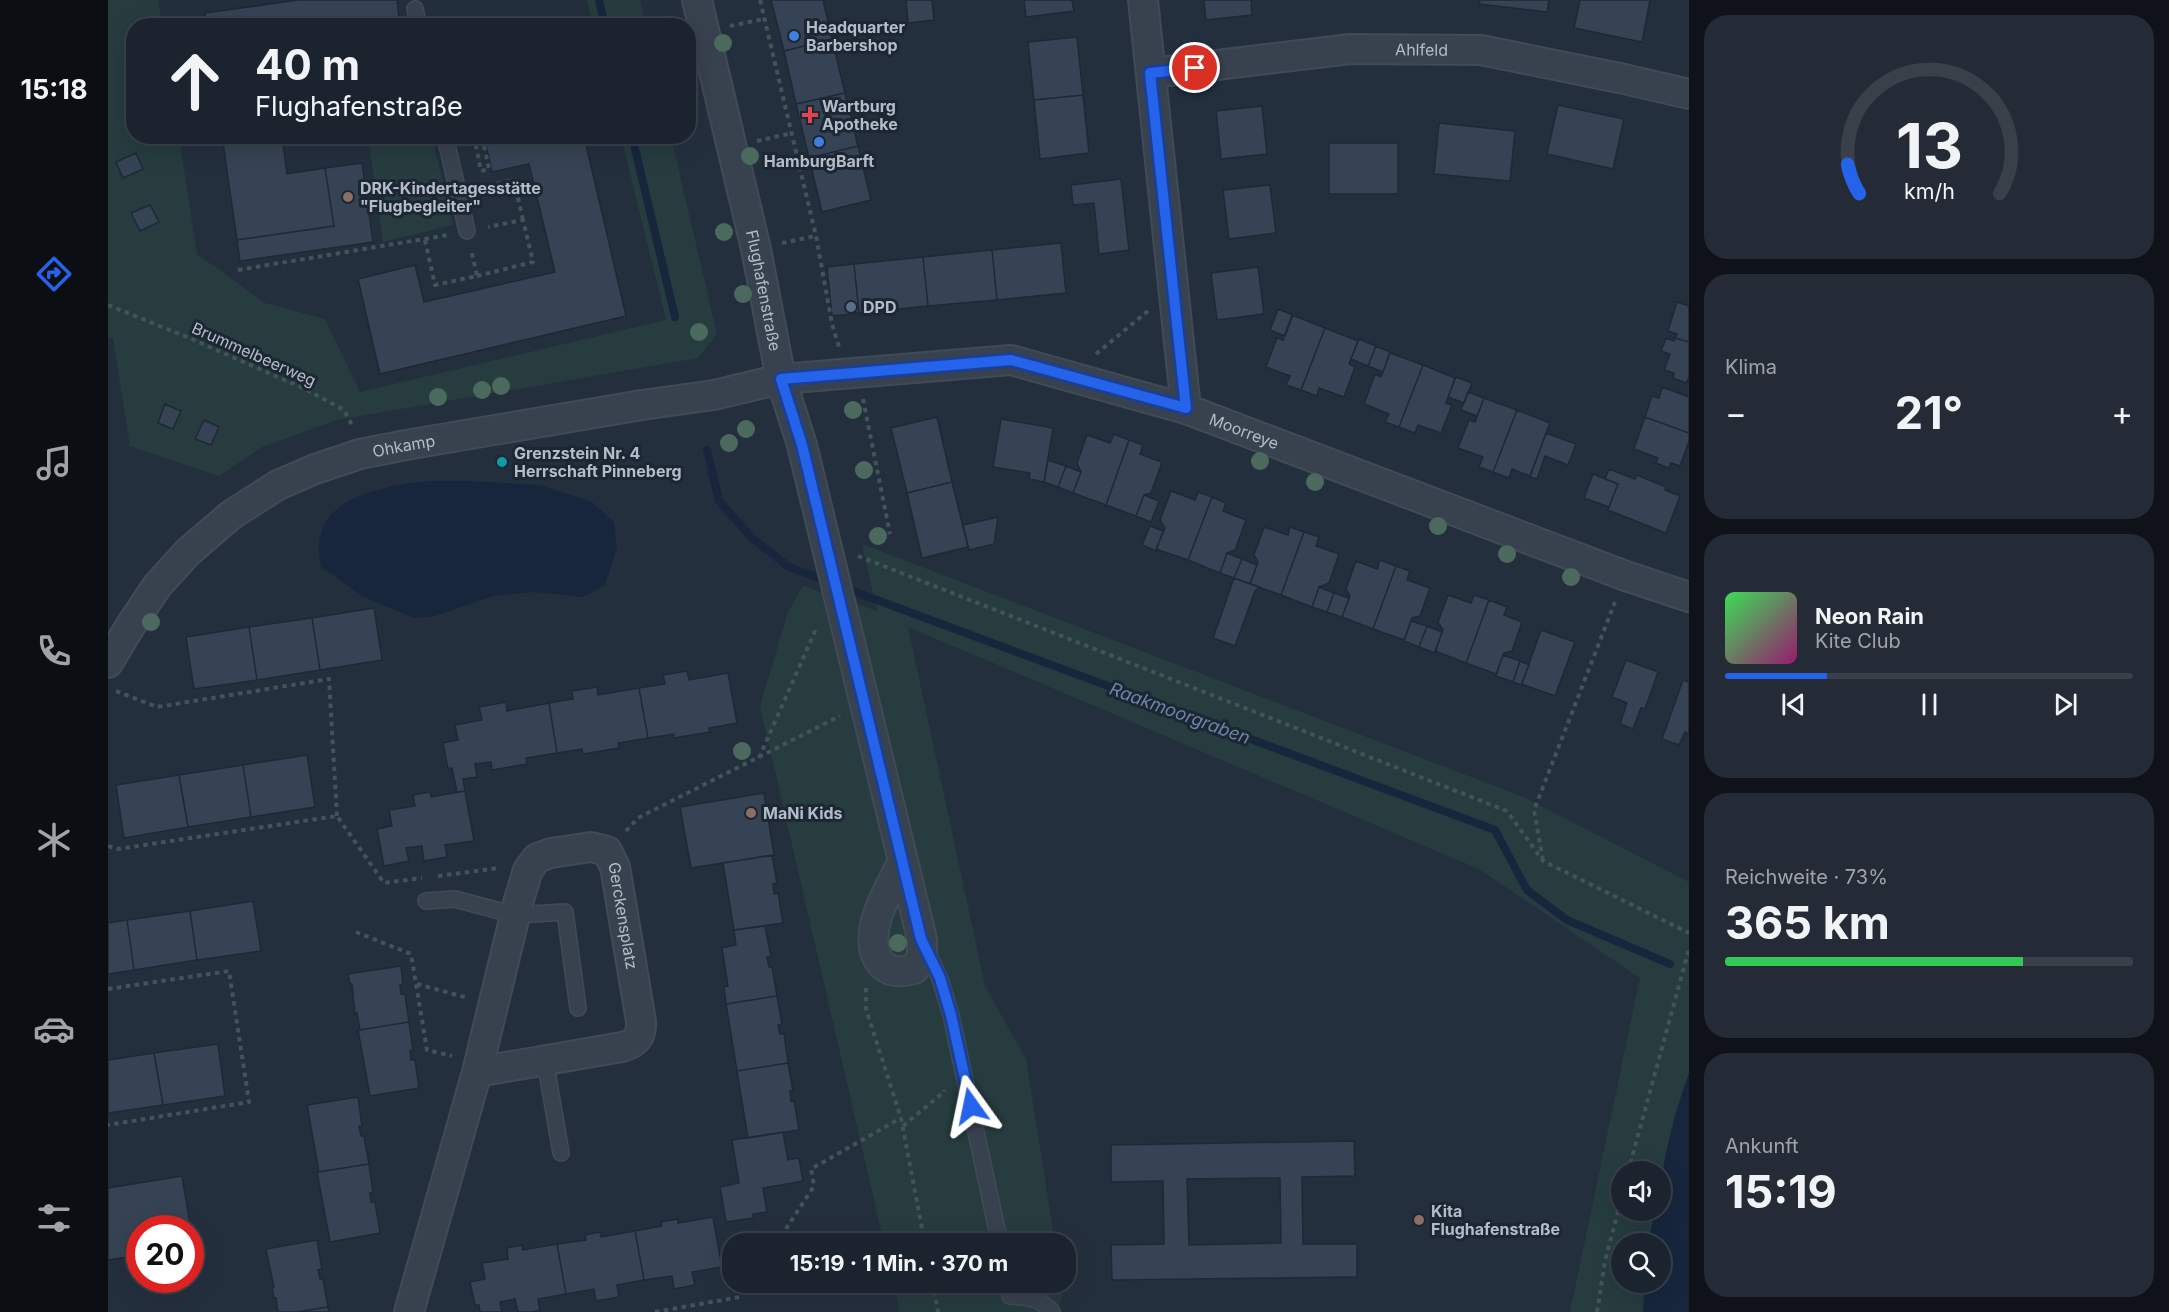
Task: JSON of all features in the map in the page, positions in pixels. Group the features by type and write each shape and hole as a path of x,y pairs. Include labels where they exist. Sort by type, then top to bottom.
{"street":[{"name":"Flughafenstraße","path":"697,0 756,249 781,379 802,445 921,939 922,957 914,969 900,973 885,968 876,956"},
{"path":"1143,0 1186,408"},
{"name":"Ahlfeld","path":"1150,73 1350,49 1481,50 1689,94"},
{"name":"Moorreye","path":"781,379 1011,360 1186,408 1626,576 1687,592"},
{"name":"Ohkamp","path":"108,663 131,624 158,586 188,552 231,515 278,485 315,469 360,454 619,409 714,395 781,379"},
{"name":"Gerckensplatz","path":"409,1312 478,1067 528,870 537,858 551,853 591,847 607,851 615,867 641,1031 638,1039 631,1045 545,1060 478,1067"},
{"path":"876,956 872,935 877,918 903,861"}],"lane":[{"path":"415,9 417,18"},
{"path":"447,144 467,231"},
{"path":"426,902 455,898 517,909 565,912 578,1008"},
{"path":"921,939 940,978 951,1015 998,1233"},
{"path":"545,1060 561,1153"},
{"path":"1010,1293 1010,1296 1036,1298 1046,1304 1052,1312"}],"path":[{"path":"760,0 816,236 836,340"},
{"path":"735,25 764,18"},
{"path":"762,140 792,133"},
{"path":"476,144 481,171 489,169 484,144"},
{"path":"425,240 435,285 533,262 514,180 459,193"},
{"path":"238,270 425,240 523,220"},
{"path":"467,231 477,276"},
{"path":"786,243 816,236"},
{"path":"1069,376 1173,289"},
{"name":"Brummelbeerweg","path":"108,305 305,389 344,410 353,427 360,454"},
{"path":"858,372 890,534"},
{"path":"860,556 1507,811 1543,861 1689,933"},
{"path":"1543,861 1534,810 1626,576"},
{"path":"759,758 817,627 843,611"},
{"path":"108,688 157,707 329,679 337,816 384,883 507,867 517,909"},
{"path":"607,851 638,818 865,703"},
{"path":"108,846 118,849 337,816"},
{"path":"356,932 411,954 427,1050 478,1067"},
{"path":"1631,1161 1689,949"},
{"path":"876,956 866,989 866,1009 903,1126 923,1233"},
{"path":"108,989 229,971 249,1102 108,1125"},
{"path":"417,984 493,1004"},
{"path":"903,1126 944,1092 945,1081"},
{"path":"783,1233 814,1186 811,1169 901,1119"},
{"path":"1597,1312 1605,1261 1616,1221"},
{"path":"655,1312 740,1297 743,1293"},
{"path":"935,1293 938,1312"}],"green space":[{"path":"108,0 158,0 161,18 126,18 126,144 180,144 197,254 265,303 325,319 360,392 666,320 623,144 673,144 717,334 698,358 337,420 262,447 219,476 130,446 113,338 108,338"},
{"path":"587,0 640,0 644,18 591,18"},
{"path":"369,144 434,144 453,225 383,242"},
{"path":"862,544 1521,796 1689,882 1689,1073 1675,1114 1666,1161 1611,1161 1611,1221 1653,1221 1650,1233 1611,1233 1611,1293 1644,1293 1643,1312 1570,1312 1640,978 1479,869 908,627 985,986 1026,1059 1053,1233 882,1233 760,706 788,612 803,586 877,611"},
{"path":"895,1293 1063,1293 1063,1295 1056,1312 900,1312"}],"water":[{"path":"429,481 540,485 592,502 614,522 617,548 605,585 583,597 536,592 493,596 435,616 414,618 364,597 321,567 319,544 324,525 335,511 350,500 368,493 388,487"},
{"path":"1689,1073 1689,1312 1643,1312 1644,1293 1671,1293 1671,1233 1650,1233 1653,1221 1671,1221 1671,1161 1664,1161 1673,1123"}],"building":[{"path":"298,0 397,0 399,18 205,18 205,13"},
{"path":"771,0 823,0 832,39 784,51"},
{"path":"906,0 932,0 934,20 908,23"},
{"path":"1024,0 1072,0 1074,11 1026,17"},
{"path":"1204,0 1251,0 1252,15 1206,20"},
{"path":"1480,0 1549,0 1547,12 1479,4"},
{"path":"1580,0 1650,0 1642,42 1574,28"},
{"path":"1077,37 1083,95 1034,100 1028,42"},
{"path":"832,39 845,93 796,104 784,51"},
{"path":"845,93 858,146 809,158 796,104"},
{"path":"1083,95 1089,153 1040,159 1034,100"},
{"path":"1558,105 1624,119 1613,169 1547,154"},
{"path":"1262,106 1267,154 1221,159 1216,111"},
{"path":"1439,123 1515,131 1510,181 1434,174"},
{"path":"1329,143 1398,143 1398,194 1329,194"},
{"path":"223,144 283,144 287,174 325,168 334,226 237,240"},
{"path":"486,144 586,144 626,316 380,374 358,279 415,265 424,302 555,272 529,164 492,172"},
{"path":"858,146 871,200 822,212 809,158"},
{"path":"136,153 143,169 123,178 116,162"},
{"name":"DRK-Kindertagesstätte \"Flugbegleiter\"","path":"362,163 373,242 240,261 237,240 334,226 325,168"},
{"path":"1121,179 1129,250 1099,254 1094,203 1073,205 1071,185"},
{"path":"1270,185 1276,233 1229,239 1223,190"},
{"path":"150,205 159,222 140,231 131,213"},
{"path":"1061,243 1066,293 997,300 992,250"},
{"path":"992,250 997,300 928,306 923,257"},
{"path":"923,257 928,306 859,313 854,264"},
{"path":"854,264 859,313 832,316 827,267"},
{"path":"1258,267 1264,314 1217,320 1211,273"},
{"path":"1677,302 1689,306 1689,342 1675,338 1677,334 1668,331"},
{"path":"1278,309 1293,315 1285,336 1270,330"},
{"path":"1292,315 1325,328 1301,390 1286,385 1290,376 1266,367 1277,338 1283,340"},
{"path":"1325,328 1358,341 1349,364 1355,367 1344,397 1319,388 1317,396 1301,390"},
{"path":"1666,338 1689,342 1689,378 1686,383 1673,378 1674,373 1664,370 1670,354 1661,351"},
{"path":"1359,339 1376,346 1368,366 1351,359"},
{"path":"1376,346 1390,352 1383,372 1368,366"},
{"path":"1390,353 1423,365 1399,427 1385,422 1389,414 1364,404 1375,374 1381,377"},
{"path":"1423,365 1455,378 1446,403 1452,405 1441,433 1418,425 1415,433 1399,427"},
{"path":"1456,377 1472,383 1464,403 1448,397"},
{"path":"1662,387 1689,397 1689,433 1645,417 1652,396 1659,398"},
{"path":"1468,392 1484,398 1477,416 1461,410"},
{"path":"1484,398 1517,410 1493,472 1479,467 1483,457 1458,448 1469,420 1475,422"},
{"path":"165,404 181,411 173,429 158,423"},
{"path":"1517,410 1550,423 1530,476 1512,469 1509,478 1493,472"},
{"path":"937,417 952,482 907,493 891,428"},
{"path":"1645,417 1689,433 1689,441 1680,466 1671,463 1669,468 1656,463 1658,458 1634,449"},
{"path":"1001,419 1053,428 1044,482 1029,479 1030,473 993,467"},
{"path":"204,420 219,427 211,445 195,439"},
{"path":"1546,433 1576,444 1568,465 1545,456 1537,479 1530,477"},
{"path":"1114,434 1129,440 1106,505 1073,493 1081,472 1077,463 1087,435 1110,443"},
{"path":"1129,440 1143,445 1140,454 1162,462 1151,493 1144,495 1136,516 1106,505"},
{"path":"1048,460 1066,466 1058,487 1044,482"},
{"path":"1066,466 1081,472 1073,493 1058,487"},
{"path":"1609,469 1635,479 1637,475 1666,487 1665,490 1680,496 1666,533 1608,510 1618,484 1605,479"},
{"path":"1593,474 1618,484 1609,507 1584,498"},
{"path":"952,482 968,547 922,558 907,493"},
{"path":"1171,491 1195,500 1198,492 1212,497 1188,560 1156,549 1165,528 1160,520"},
{"path":"1144,495 1159,501 1151,522 1136,516"},
{"path":"1212,497 1226,503 1223,511 1246,520 1235,550 1227,553 1220,573 1188,560"},
{"path":"998,517 994,544 969,550 963,525"},
{"path":"1150,526 1163,531 1156,551 1142,545"},
{"path":"1264,527 1288,535 1290,527 1304,532 1281,595 1250,584 1258,562 1254,555"},
{"path":"1304,532 1319,537 1316,546 1339,554 1329,583 1319,587 1312,607 1281,595"},
{"path":"1227,553 1242,559 1234,578 1220,573"},
{"path":"1242,559 1257,565 1250,584 1234,578"},
{"path":"1380,560 1396,566 1373,629 1342,617 1350,596 1346,589 1356,561 1377,569"},
{"path":"1396,566 1410,571 1407,580 1430,588 1420,616 1412,618 1404,640 1373,629"},
{"path":"1234,578 1260,587 1255,591 1235,646 1213,638"},
{"path":"1319,587 1334,593 1327,612 1312,607"},
{"path":"1334,593 1349,598 1342,617 1327,612"},
{"path":"1448,595 1471,603 1474,595 1489,600 1466,663 1435,651 1443,630 1438,622"},
{"path":"1489,600 1507,607 1504,615 1522,622 1512,651 1504,653 1496,674 1466,663"},
{"path":"374,608 382,660 320,670 312,618"},
{"path":"312,618 320,670 257,680 249,627"},
{"path":"1411,621 1427,626 1419,647 1404,641"},
{"path":"1427,626 1442,632 1435,653 1419,647"},
{"path":"249,627 257,680 194,689 186,637"},
{"path":"1541,630 1575,642 1555,696 1522,684"},
{"path":"1503,655 1520,661 1513,682 1496,676"},
{"path":"1626,660 1658,672 1645,709 1641,708 1633,729 1620,724 1627,703 1612,697"},
{"path":"1520,661 1529,665 1521,685 1513,682"},
{"path":"687,671 689,680 728,673 737,723 709,728 710,732 674,738 674,734 648,738 639,688 665,684 663,675"},
{"path":"1683,680 1689,682 1689,734 1685,732 1679,745 1662,739"},
{"path":"597,687 598,695 639,688 648,738 618,743 619,748 583,754 582,749 557,753 549,703 573,699 572,691"},
{"path":"506,702 507,711 549,703 557,753 526,758 527,764 492,770 491,762 475,764 477,777 463,779 465,791 457,792 452,768 448,769 443,743 458,740 455,725 482,720 479,707"},
{"path":"307,755 315,807 251,817 243,765"},
{"path":"243,765 251,817 188,827 179,775"},
{"path":"179,775 188,827 124,838 116,785"},
{"path":"465,791 474,841 445,845 447,857 424,861 422,846 406,848 409,861 384,866 377,829 392,826 389,810 415,806 413,795 430,792 431,797"},
{"path":"764,793 774,855 691,868 680,807"},
{"path":"772,855 777,883 773,884 774,894 778,893 783,923 734,930 723,863"},
{"path":"253,901 261,951 197,960 190,911"},
{"path":"190,911 197,960 134,970 127,920"},
{"path":"127,920 134,970 108,974 108,923"},
{"path":"765,926 771,957 767,957 769,967 772,967 777,996 726,1004 724,987 728,986 722,948 736,945 734,930"},
{"path":"401,966 403,984 400,985 401,994 405,994 409,1022 360,1030 357,1013 355,1014 352,984 350,984 348,974"},
{"path":"777,996 782,1024 778,1025 780,1034 784,1034 788,1063 737,1071 726,1004"},
{"path":"409,1022 413,1050 410,1051 411,1060 415,1060 419,1088 370,1096 358,1030"},
{"path":"218,1044 225,1096 163,1105 154,1053"},
{"path":"154,1053 163,1105 108,1113 108,1060"},
{"path":"788,1063 793,1091 790,1091 791,1101 794,1100 799,1130 748,1138 737,1071"},
{"path":"358,1097 362,1126 359,1126 361,1136 364,1136 369,1164 319,1172 307,1105"},
{"path":"783,1132 788,1160 799,1158 803,1181 763,1188 767,1212 753,1214 753,1218 726,1222 720,1187 739,1183 732,1140"},
{"path":"1354,1141 1355,1176 1302,1177 1303,1244 1357,1244 1357,1277 1112,1280 1111,1245 1164,1244 1163,1181 1111,1182 1111,1145","holes":["1280,1178 1281,1243 1189,1245 1187,1179"]},
{"path":"369,1164 373,1192 370,1193 371,1202 375,1202 380,1233 330,1242 317,1172"},
{"path":"182,1176 189,1215 126,1215 126,1257 108,1260 108,1188"},
{"path":"713,1217 722,1267 692,1272 695,1285 674,1289 672,1276 644,1280 635,1231 662,1226 661,1222 678,1219 678,1223"},
{"path":"635,1231 644,1280 617,1285 619,1297 596,1301 594,1289 566,1294 557,1244 586,1240 585,1235 600,1232 601,1237"},
{"path":"317,1240 322,1269 318,1270 320,1279 323,1279 328,1307 278,1312 266,1249"},
{"path":"557,1244 566,1294 538,1299 540,1310 532,1312 518,1312 515,1299 500,1302 502,1312 480,1312 479,1305 475,1305 470,1282 485,1279 482,1263 508,1259 507,1248 522,1245 523,1250"},
{"path":"328,1307 329,1312 296,1312"}],"waterway":[{"name":"Raakmoorgraben","path":"599,0 603,18"},
{"name":"Raakmoorgraben","path":"634,144 675,317"},
{"name":"Raakmoorgraben","path":"707,450 719,501 752,538 789,567 830,582"},
{"name":"Raakmoorgraben","path":"842,587 1495,830 1527,890 1567,920 1670,964"}],"place":[{"name":"Headquarter Barbershop","path":"794,36"},
{"name":"Wartburg Apotheke","path":"810,115"},
{"name":"HamburgBarft","path":"819,142"},
{"name":"DRK-Kindertagesstätte \"Flugbegleiter\"","path":"348,197"},
{"name":"DPD","path":"851,307"},
{"name":"Grenzstein Nr. 4 Herrschaft Pinneberg","path":"502,462"},
{"name":"MaNi Kids","path":"751,813"},
{"name":"Kita Flughafenstraße","path":"1419,1220"}],"route":[{"path":"971,1106 951,1015 940,978 921,939 802,445 781,379 1011,360 1186,408 1150,73 1195,68"}]}
